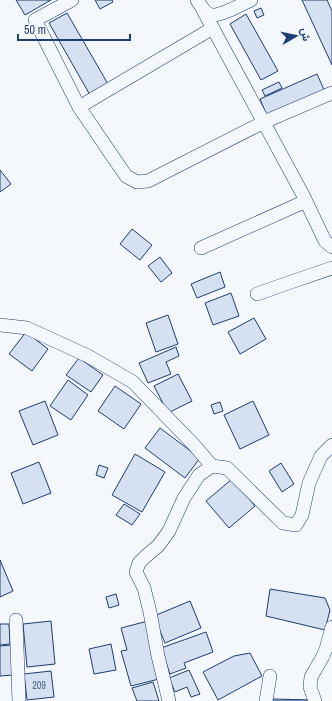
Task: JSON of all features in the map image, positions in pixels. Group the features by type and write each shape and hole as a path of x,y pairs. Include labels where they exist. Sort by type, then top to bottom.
{"street":[{"path":"72,0 35,20 79,107 126,176 137,182 148,181 264,122 332,93"},
{"path":"200,5 212,15 222,14 251,0"},
{"path":"200,5 264,122 325,240 332,247"},
{"path":"79,107 213,28"},
{"path":"201,248 306,201"},
{"path":"257,294 332,268"},
{"path":"0,325 27,328 88,356 132,382 195,446 212,466"},
{"path":"169,701 144,588 136,572 139,563 158,546 169,531 184,498 199,475 212,466 228,468 283,523 296,525 302,515 309,483 321,456 332,445"},
{"path":"16,620 19,701"},
{"path":"315,701 310,687 311,677 326,649 332,627"},
{"path":"266,701 270,676"}],"building":[{"path":"16,0 51,0 25,15"},
{"path":"95,0 112,0 113,2 100,9"},
{"path":"302,0 327,0 332,11 332,65"},
{"path":"261,8 264,15 257,18 254,11"},
{"path":"67,13 108,84 90,95 49,23"},
{"path":"246,14 278,71 261,80 230,24"},
{"path":"317,74 325,92 268,118 260,99"},
{"path":"279,82 282,88 265,96 262,90"},
{"path":"0,170 11,184 0,192"},
{"path":"132,229 152,245 140,260 120,244"},
{"path":"160,257 172,273 161,282 148,266"},
{"path":"220,272 225,287 197,298 191,284"},
{"path":"231,293 239,316 213,325 205,303"},
{"path":"168,315 178,344 156,352 146,323"},
{"path":"254,318 266,339 240,354 228,332"},
{"path":"26,332 48,349 32,371 9,354"},
{"path":"176,347 179,356 166,362 171,374 148,383 139,363"},
{"path":"79,358 103,375 91,392 66,375"},
{"path":"178,374 192,401 168,413 154,386"},
{"path":"68,380 88,395 71,420 50,406"},
{"path":"115,386 141,404 124,429 98,411"},
{"path":"45,401 58,435 33,445 19,411"},
{"path":"253,401 269,435 240,449 224,415"},
{"path":"220,402 223,411 214,414 211,405"},
{"path":"160,428 200,458 185,478 145,448"},
{"path":"135,454 165,472 142,512 112,495"},
{"path":"39,462 51,493 23,504 11,473"},
{"path":"281,463 294,484 282,492 269,471"},
{"path":"99,465 108,468 104,478 96,475"},
{"path":"232,479 255,506 229,528 206,501"},
{"path":"124,504 140,514 132,525 116,515"},
{"path":"0,560 13,591 0,597"},
{"path":"270,589 325,598 330,610 325,630 266,616"},
{"path":"116,594 119,605 109,608 106,597"},
{"path":"190,601 201,628 165,643 154,616"},
{"path":"51,621 55,664 27,667 23,624"},
{"path":"148,621 163,678 131,686 121,651 127,650 121,628"},
{"path":"0,624 9,624 10,644 0,645"},
{"path":"206,632 213,652 184,663 186,668 170,674 161,648"},
{"path":"111,644 116,670 94,674 89,649"},
{"path":"11,645 13,675 0,676 0,646"},
{"path":"250,653 262,676 218,700 203,672 234,656"},
{"path":"189,670 200,694 191,697 187,687 175,692 169,678"},
{"path":"51,671 54,697 27,700 24,674"},
{"path":"153,682 159,701 137,701 132,688"},
{"path":"272,699 312,700 312,701 272,701"}]}
